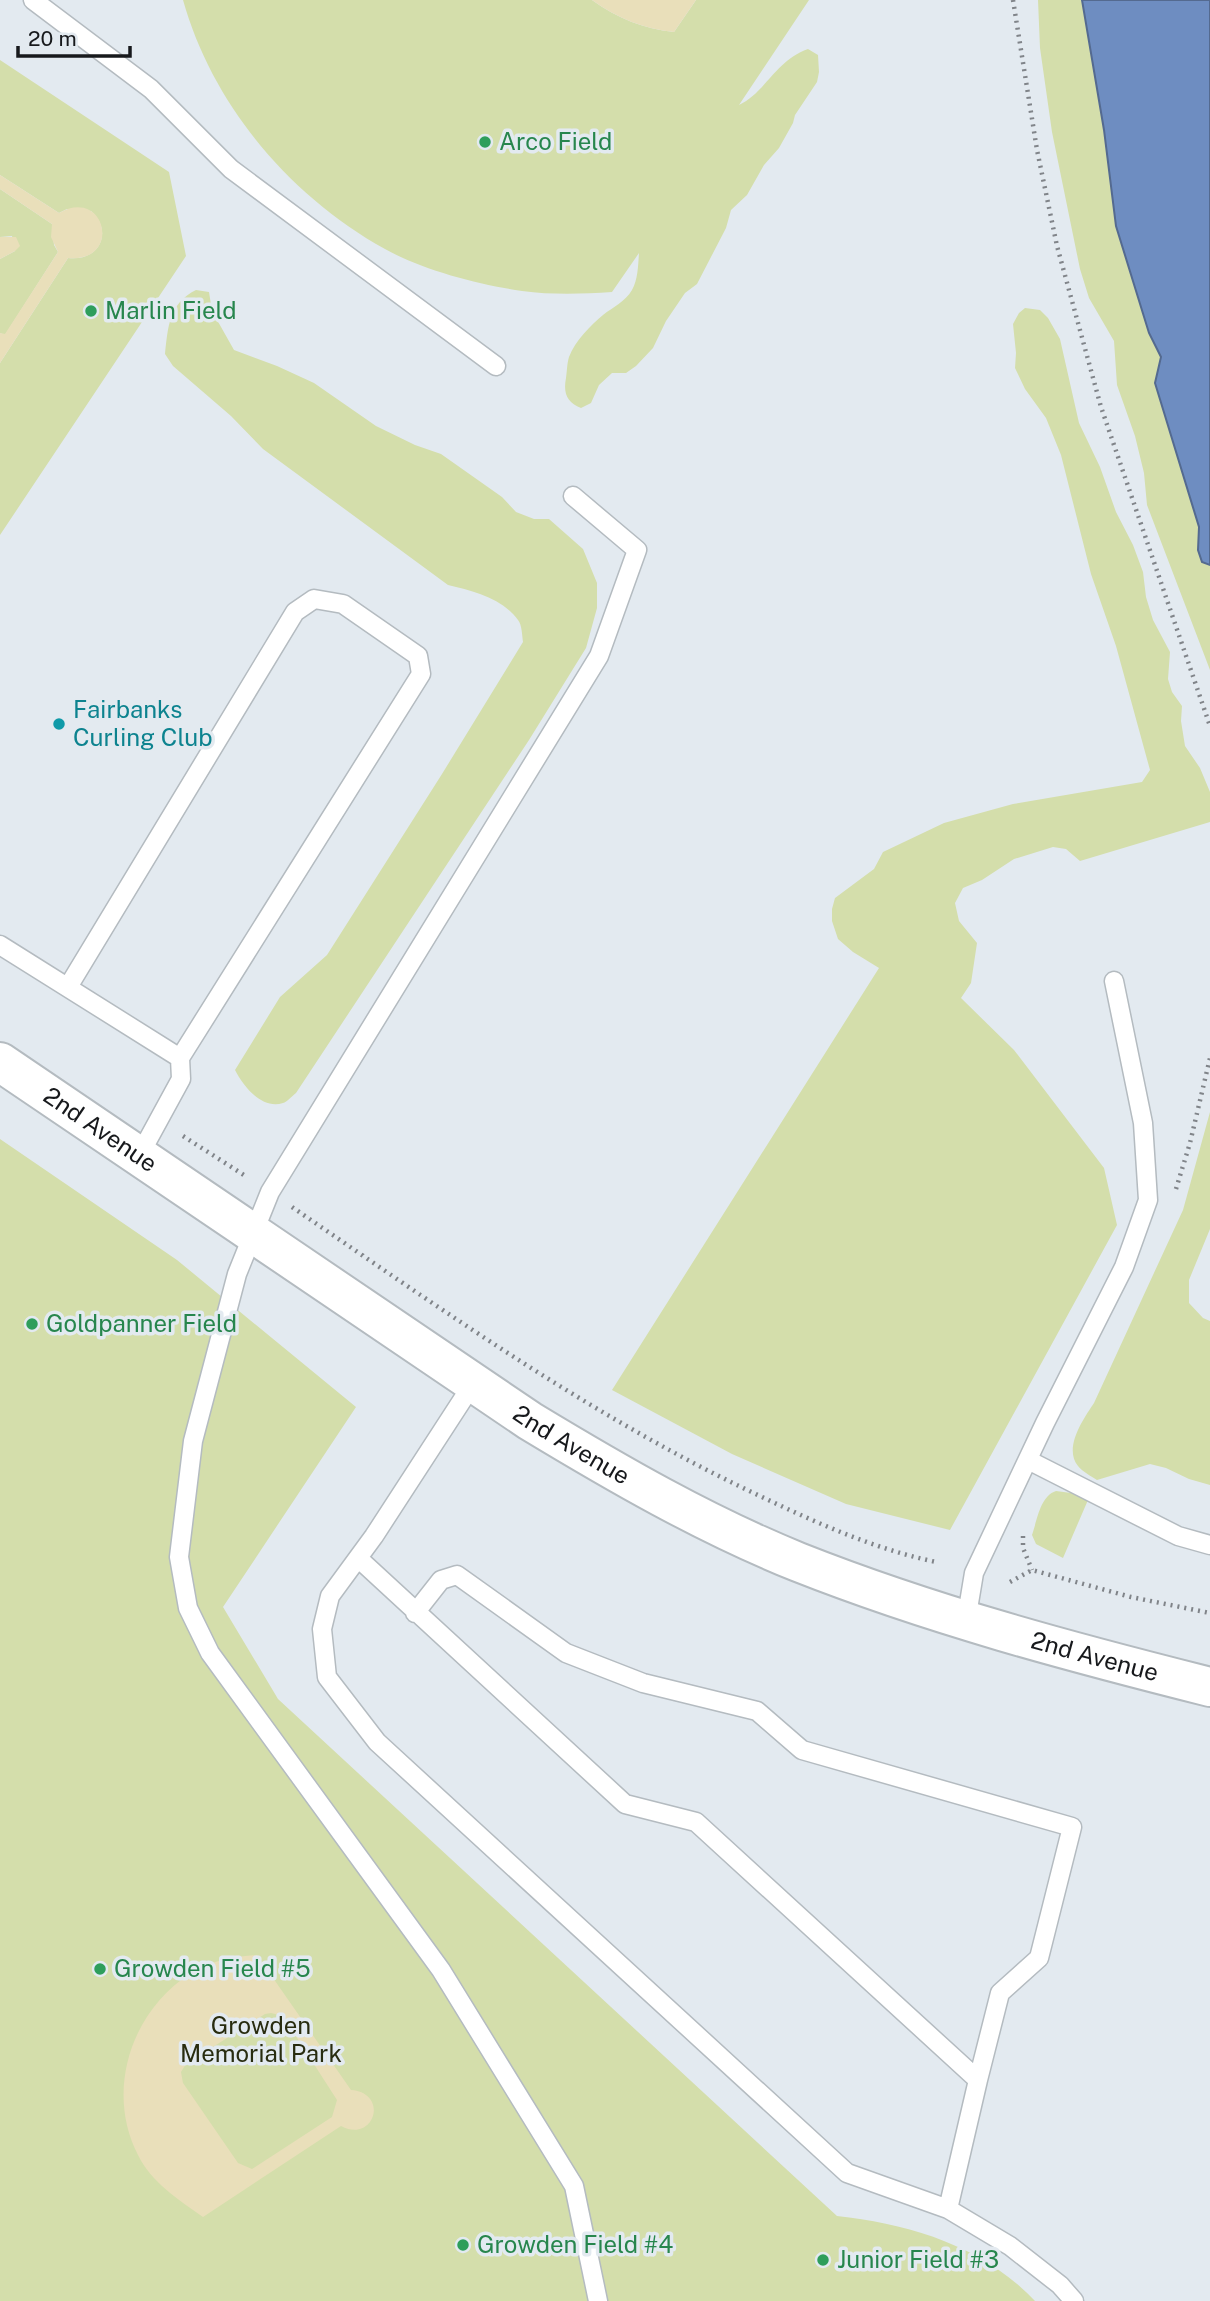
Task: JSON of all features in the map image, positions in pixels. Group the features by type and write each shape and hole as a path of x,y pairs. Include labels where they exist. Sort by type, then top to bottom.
{"street":[{"name":"2nd Avenue","path":"0,1062 530,1420 618,1474 712,1523 808,1565 906,1602 966,1621 1210,1687"}],"lane":[{"path":"33,0 151,89 231,169 496,366"},
{"path":"573,496 637,550 599,656 270,1192 231,1295 193,1441 180,1557 188,1608 210,1653 440,1970 574,2186 598,2301"},
{"path":"68,987 295,612 314,599 344,604 418,656 421,674 180,1058 181,1079 139,1156"},
{"path":"0,945 180,1058"},
{"path":"966,1621 974,1573 1124,1267 1148,1200 1143,1123 1114,981"},
{"path":"474,1382 330,1596 322,1629 327,1677 377,1742 847,2173 948,2209 1010,2246 1060,2285 1074,2301"},
{"path":"1028,1460 1178,1536 1210,1545"},
{"path":"358,1558 625,1804 696,1822 978,2080"},
{"path":"415,1613 441,1580 457,1575 566,1653 643,1683 757,1711 802,1750 1072,1827 1039,1958 1000,1993 948,2209"}],"path":[{"path":"1013,0 1037,150 1057,246 1097,394 1210,726"},
{"path":"159,1120 575,1396 697,1467 820,1524 899,1554 936,1562"},
{"path":"1010,1582 1032,1570 1131,1597 1210,1613"}],"green space":[{"name":"Arco Field","path":"183,0 592,0 631,22 674,32 696,0 809,0 739,105 757,92 787,61 808,49 818,55 819,72 817,82 795,115 779,148 764,165 747,195 731,210 726,228 697,284 685,293 666,321 653,348 626,373 612,373 599,385 591,403 581,408 569,400 566,393 569,357 589,328 632,290 637,277 639,253 612,292 556,294 522,291 470,281 416,264 385,249 318,203 287,175 260,144 235,111 214,76 196,39"},
{"path":"1038,0 1082,0 1104,130 1116,226 1149,333 1161,357 1155,383 1199,527 1198,550 1202,562 1210,565 1210,670 1147,505 1144,473 1135,436 1117,385 1114,341 1089,298 1080,269 1052,132 1040,48"},
{"name":"Marlin Field","path":"0,60 169,172 186,256 0,535 0,363 68,258 88,255 100,244 102,236 98,219 91,211 67,209 59,213 0,175"},
{"name":"Marlin Field","path":"0,189 52,224 54,245 58,252 5,335 0,333 0,259 15,251 12,236 0,237"},
{"path":"196,290 209,292 212,311 234,350 314,383 376,426 441,454 502,497 516,512 534,519 549,519 583,549 597,583 597,608 586,648 529,740 296,1093 285,1102 275,1104 254,1095 235,1070 280,997 327,955 523,642 522,630 519,622 504,606 477,593 448,585 263,449 231,416 173,366 165,354 172,317 180,302"},
{"path":"1025,308 1040,310 1060,339 1079,423 1100,467 1116,512 1133,545 1143,572 1146,597 1153,620 1170,652 1168,679 1172,692 1182,706 1181,721 1185,746 1200,768 1210,792 1210,822 1080,861 1066,849 1053,847 1014,859 982,880 963,888 955,903 959,921 977,943 971,983 961,998 1014,1050 1104,1168 1117,1225 950,1530 846,1504 732,1454 612,1390 879,968 838,939 832,921 835,898 874,869 883,852 944,823 1013,804 1142,782 1150,770 1116,646 1091,574 1061,455 1046,418 1025,389 1015,368 1013,324"},
{"path":"1210,1112 1210,1229 1189,1280 1189,1303 1203,1318 1210,1321 1210,1485 1150,1464 1097,1480 1078,1466 1074,1459 1074,1442 1183,1210"},
{"name":"Growden Memorial Park","path":"0,1139 177,1260 356,1407 223,1607 278,1699 837,2216 891,2225 944,2241 992,2266 1015,2282 1035,2301 0,2301"},
{"path":"1056,1491 1071,1493 1088,1500 1063,1558 1036,1544 1032,1535 1043,1503"}],"sand":[{"path":"592,0 696,0 674,32 631,22"},
{"path":"0,175 59,213 75,207 88,209 97,217 102,227 102,239 96,249 85,256 68,258 0,363 0,333 5,334 58,252 51,237 52,224 0,189"},
{"path":"0,237 16,237 20,246 0,259"},
{"path":"257,1955 351,2090 363,2093 371,2099 373,2116 362,2128 353,2130 341,2126 203,2217 166,2190 150,2174 138,2155 128,2130 124,2079 139,2030 153,2008 170,1989 207,1965","holes":["265,2014 283,2016 337,2100 332,2117 252,2169 238,2163 183,2083 181,2072 186,2064"]}],"water":[{"path":"1082,0 1210,0 1210,565 1202,562 1198,550 1199,527 1155,383 1161,357 1149,333 1116,226 1104,130"}],"place":[{"name":"Arco Field","path":"485,142"},
{"name":"Marlin Field","path":"91,311"},
{"name":"Fairbanks Curling Club","path":"59,724"},
{"name":"Goldpanner Field","path":"32,1324"},
{"name":"Growden Field #5","path":"100,1969"},
{"name":"Growden Field #4","path":"463,2245"},
{"name":"Junior Field #3","path":"823,2260"}]}
